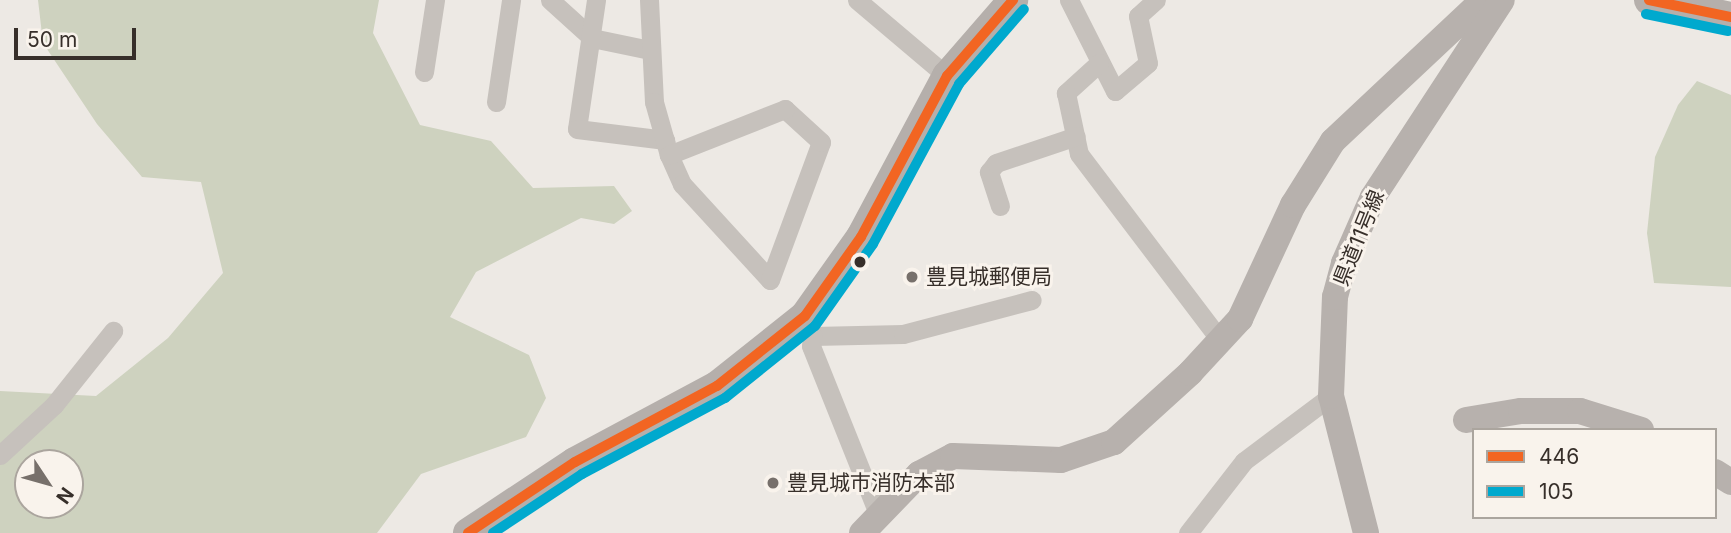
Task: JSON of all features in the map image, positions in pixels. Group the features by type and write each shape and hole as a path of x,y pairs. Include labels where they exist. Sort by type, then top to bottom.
{"main road":[{"path":"468,533 575,463 717,386 809,326 861,237 947,76 1013,0"},
{"path":"1649,0 1731,17"}],"street":[{"path":"424,72 435,0"},
{"path":"496,102 511,0"},
{"path":"550,0 592,38 650,50"},
{"path":"596,0 577,130 667,147 785,109 821,142 770,280 682,184 667,147 654,102 649,0"},
{"path":"858,0 947,76"},
{"path":"1069,0 1115,91 1147,63 1138,16 1156,0"},
{"path":"1032,300 927,331 809,326 811,346 871,524 919,474 953,456 1061,460 1095,452 1139,421 1221,341 1240,318 1293,205 1333,141 1483,0"},
{"name":"県道11号線","path":"1375,533 1362,521 1331,396 1330,340 1344,263 1388,172 1452,81 1502,0"},
{"path":"1425,52 1439,48 1453,55 1457,68 1452,81"},
{"path":"1099,63 1066,93 1079,154 1221,341"},
{"path":"1000,206 989,172 996,163 1076,136"},
{"path":"0,455 54,405 113,331"},
{"path":"1188,533 1244,461 1331,396"},
{"path":"1466,420 1521,411 1580,411 1635,428"}],"green space":[{"path":"38,0 379,0 373,33 420,125 491,141 533,188 614,186 632,211 614,224 581,218 476,272 450,317 529,355 546,398 526,437 421,474 377,533 0,533 0,391 96,396 168,338 223,273 201,182 142,177 97,124 43,43"},
{"path":"1697,81 1731,95 1731,287 1654,283 1647,233 1655,157 1678,105"}],"transit line":[{"name":"446","path":"468,533 575,462 717,386 805,316 861,237 947,76 1013,0"},
{"name":"446","path":"1649,0 1731,17"},
{"name":"105","path":"493,533 582,474 725,398 815,326 873,244 959,84 1024,9"},
{"name":"105","path":"1646,14 1728,31"}],"place":[{"name":"豊見城郵便局","path":"912,277"},
{"name":"豊見城市消防本部","path":"773,483"}]}
